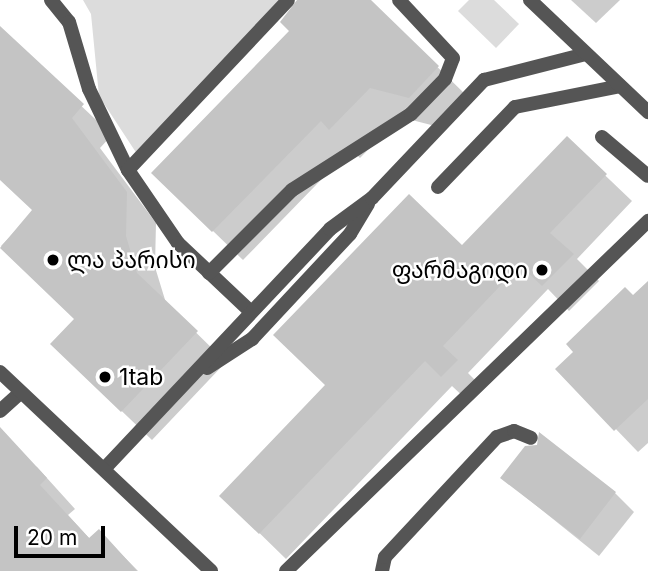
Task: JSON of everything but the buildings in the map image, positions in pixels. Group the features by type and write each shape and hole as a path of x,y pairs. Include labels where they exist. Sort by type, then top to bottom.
{"street":[{"path":"51,0 69,22 89,89 128,170 178,243 251,312"},
{"path":"128,170 288,0"},
{"path":"209,273 292,190 411,114 445,79 453,58 399,0"},
{"path":"530,0 648,112"},
{"path":"104,468 330,229 372,198 484,80 586,54"},
{"path":"438,187 514,107 620,86"},
{"path":"602,137 648,176"},
{"path":"188,380 252,339 350,234 372,198"},
{"path":"286,571 648,221"},
{"path":"0,372 19,394 104,468 211,571"},
{"path":"0,411 19,394"},
{"path":"382,571 385,557 497,438 514,431 531,438"}],"shaded area":[{"path":"83,0 286,0 137,154 99,96 91,14"},
{"path":"469,0 494,0 519,24 496,48 458,11"}],"place":[{"name":"ლა პარისი","path":"53,260"},
{"name":"ფარმაგიდი","path":"542,270"},
{"name":"1tab","path":"105,377"}]}
